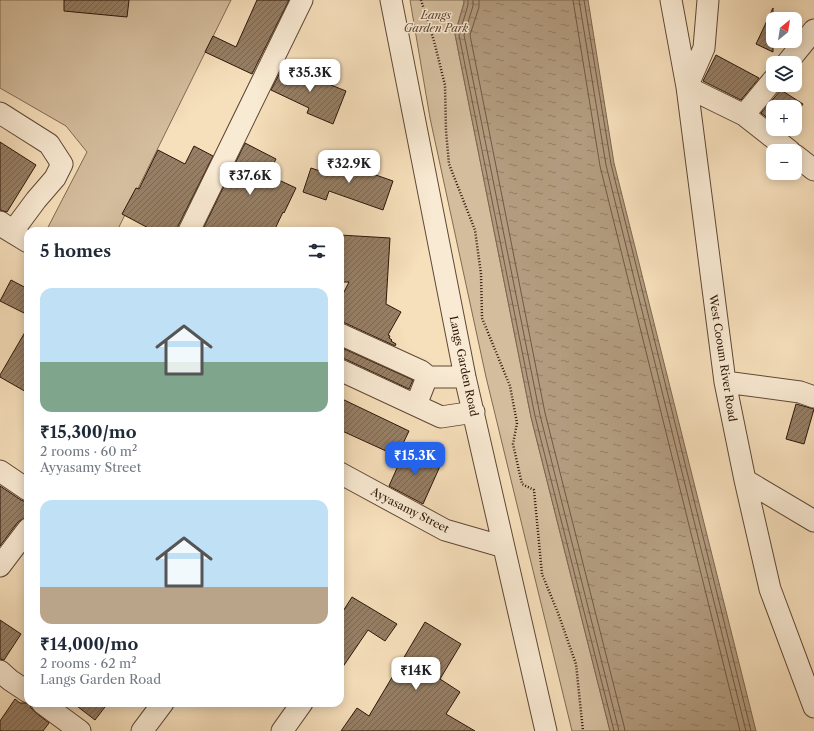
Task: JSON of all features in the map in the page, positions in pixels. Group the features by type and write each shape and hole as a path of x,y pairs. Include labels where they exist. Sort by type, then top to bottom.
{"street":[{"path":"191,227 302,0"},
{"name":"Langs Garden Road","path":"391,0 466,377 546,731"},
{"name":"West Cooum River Road","path":"671,0 687,87 725,382 745,480 770,588 814,707"},
{"path":"708,0 704,48 687,87 744,115 781,144"},
{"path":"793,56 814,30"},
{"path":"744,115 766,88"},
{"path":"0,113 49,144 62,164 55,178 36,200 13,231 0,224"},
{"path":"802,161 814,170"},
{"path":"0,224 24,239"},
{"path":"344,336 421,372 427,377 466,377"},
{"path":"344,372 441,417 474,412"},
{"path":"416,405 427,377"},
{"path":"725,382 800,392 814,397"},
{"path":"0,471 24,487"},
{"name":"Ayyasamy Street","path":"344,475 445,530 504,547"},
{"path":"745,480 814,521"},
{"path":"0,566 24,534"},
{"path":"56,707 66,710 80,731"},
{"path":"142,731 160,707"},
{"path":"282,731 299,707"}],"path":[{"path":"421,0 434,41 445,85 446,131 449,164 475,230 481,274 482,318 510,386 517,423 513,444 522,484 534,490 542,574 576,664 583,731"}],"green space":[{"path":"0,0 231,0 119,227 48,227 87,152 66,126 0,88"},
{"name":"Langs Garden Park","path":"410,0 464,0 455,34 531,417 610,731 572,731 486,377 430,118"}],"water":[{"path":"464,0 588,0 614,163 756,731 610,731 531,417 455,34"}],"building":[{"path":"64,0 129,0 127,17 64,11"},
{"path":"257,0 289,0 252,74 205,52 213,36 236,47"},
{"path":"766,23 766,48 773,48 773,52 756,44"},
{"path":"716,55 759,78 741,100 703,81"},
{"path":"285,63 317,78 316,79 346,91 333,124 307,113 309,108 271,90"},
{"path":"779,92 784,92 797,100 772,100"},
{"path":"766,107 766,117 761,113"},
{"path":"0,142 36,165 7,212 0,210"},
{"path":"245,143 276,159 268,175 296,188 276,227 204,227"},
{"path":"194,146 213,156 178,227 146,227 122,214 136,188 139,189 158,150 185,164"},
{"path":"327,158 393,181 383,210 329,191 326,200 303,192 311,168 323,172"},
{"path":"344,235 390,238 386,304 401,312 388,335 392,340 391,341 396,344 395,346 344,323 344,292 349,282 344,282"},
{"path":"11,280 24,287 24,313 0,301"},
{"path":"24,334 24,391 0,377"},
{"path":"344,349 413,380 409,389 345,359"},
{"path":"344,400 409,431 397,456 344,432"},
{"path":"796,404 814,409 804,444 786,439"},
{"path":"406,448 441,464 423,504 389,486"},
{"path":"0,486 24,501 24,519 18,522 0,546"},
{"path":"352,597 397,624 385,641 368,630 344,665 344,610"},
{"path":"0,620 21,634 4,660 0,659"},
{"path":"425,622 461,644 440,679 460,692 446,714 475,731 341,731 357,708 369,716"},
{"path":"15,699 20,703 24,703 24,707 31,707 49,723 43,731 0,731 0,721"},
{"path":"78,707 105,707 95,720"}]}
